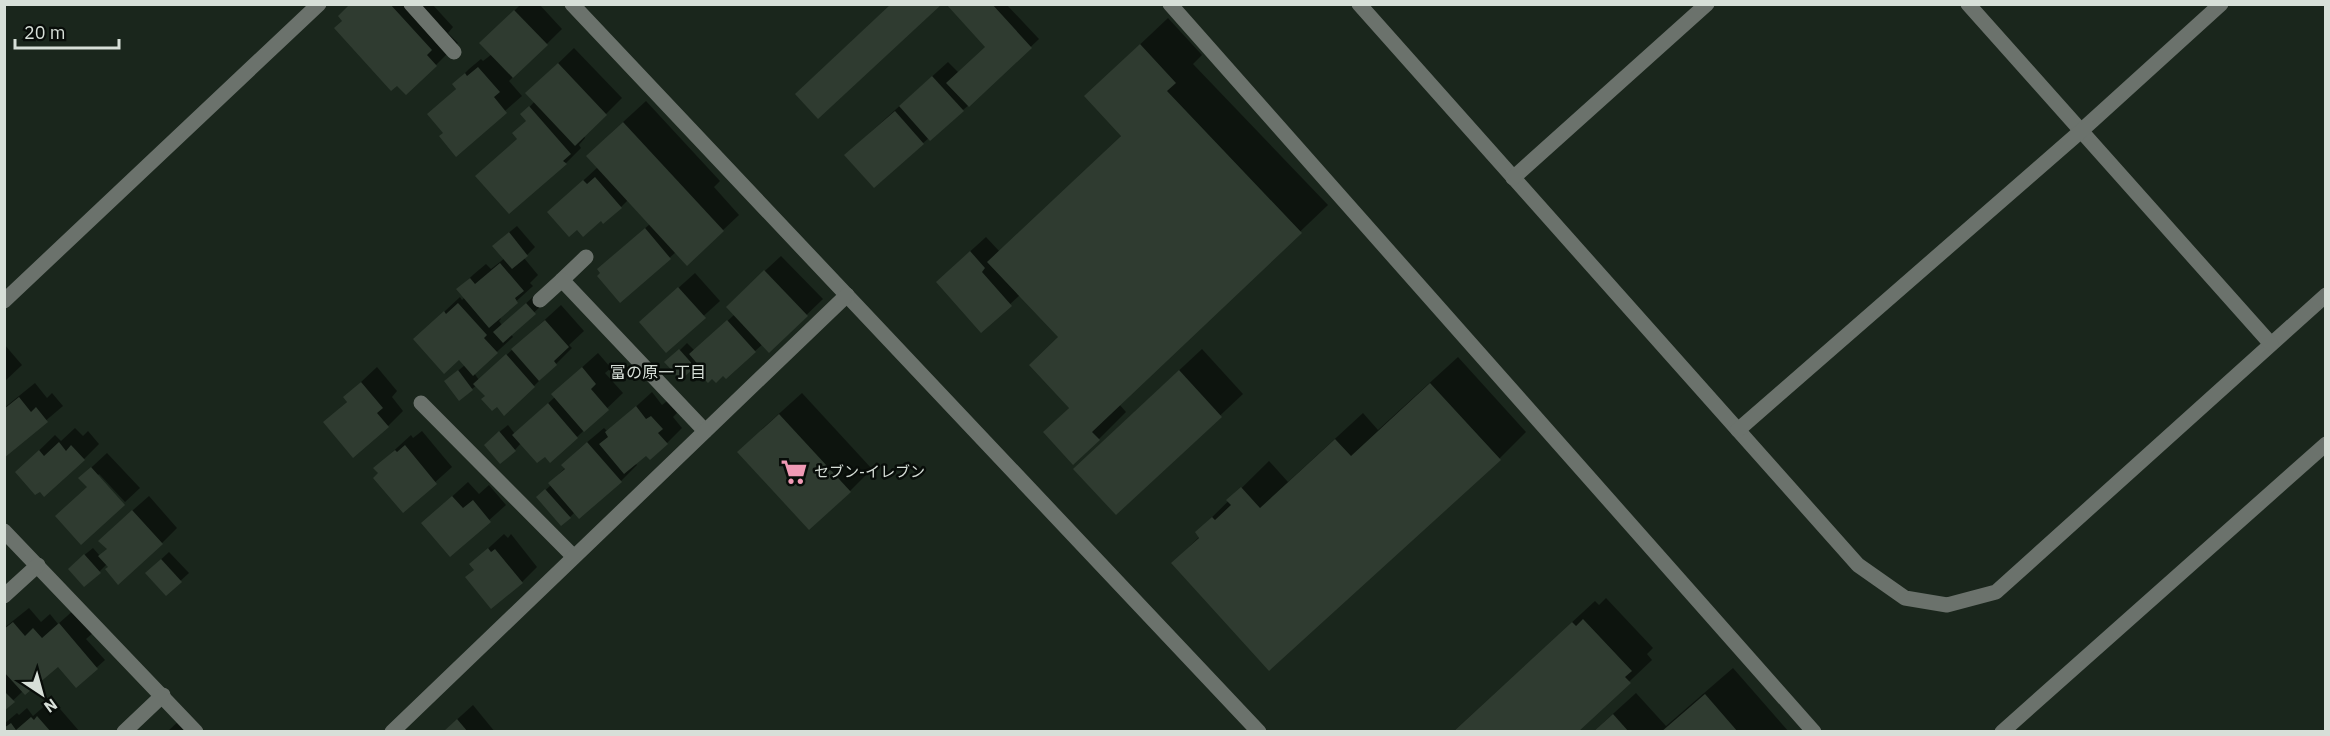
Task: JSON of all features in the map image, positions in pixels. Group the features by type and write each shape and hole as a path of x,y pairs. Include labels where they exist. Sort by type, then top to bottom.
{"street":[{"path":"4,301 320,4"},
{"path":"411,4 454,52"},
{"path":"572,4 1253,729"},
{"path":"1170,4 1814,732"},
{"path":"1359,4 1858,565 1905,598 1947,605 1996,592 2325,295"},
{"path":"1514,178 1707,4"},
{"path":"1968,4 2271,344"},
{"path":"1738,430 2221,4"},
{"path":"540,300 586,257"},
{"path":"562,280 705,431"},
{"path":"392,732 847,295"},
{"path":"421,404 573,556"},
{"path":"2002,732 2325,444"},
{"path":"4,531 196,732"},
{"path":"4,596 38,565"},
{"path":"124,732 163,695"}],"building":[{"path":"350,4 390,4 432,50 427,55 437,66 406,95 397,86 391,91 334,28 342,21 338,16"},
{"path":"891,4 942,4 818,119 795,94"},
{"path":"946,4 992,4 1032,48 969,107 946,83 985,47"},
{"path":"514,10 548,45 513,78 479,43"},
{"path":"1140,44 1176,83 1167,91 1302,233 1092,432 1100,440 1073,465 1043,432 1069,408 1029,365 1058,337 987,262 1121,136 1084,96"},
{"path":"558,63 607,115 575,146 525,93"},
{"path":"478,67 500,92 494,97 507,113 456,157 439,136 443,133 427,114 456,89 452,84 465,73 467,76"},
{"path":"932,76 964,111 930,141 899,106"},
{"path":"529,106 571,154 563,161 567,164 509,214 475,176 517,139 512,133 526,121 520,114"},
{"path":"895,111 924,144 874,188 844,155"},
{"path":"623,122 724,231 687,266 586,156"},
{"path":"595,177 622,208 603,224 601,221 583,237 577,230 569,237 547,212 583,180 587,184"},
{"path":"645,228 671,259 620,303 597,276 600,273 597,269"},
{"path":"509,232 528,256 512,269 492,246"},
{"path":"970,251 985,268 982,272 1012,306 981,333 936,282"},
{"path":"500,263 524,291 515,298 518,303 489,328 456,289 470,278 475,284"},
{"path":"764,270 808,316 769,353 726,307"},
{"path":"678,287 706,318 666,353 639,322"},
{"path":"458,303 487,335 484,338 498,353 473,376 459,360 444,374 413,339 444,311 446,314"},
{"path":"526,303 536,314 503,343 493,332"},
{"path":"545,320 569,347 554,361 557,365 539,381 511,349"},
{"path":"727,320 756,352 726,379 723,376 716,383 712,379 708,383 697,372 701,368 689,354"},
{"path":"679,349 695,367 681,380 664,362"},
{"path":"506,354 535,387 504,416 497,407 492,411 481,399 485,396 473,384"},
{"path":"582,367 596,384 591,389 609,410 584,432 551,394"},
{"path":"458,370 473,390 459,401 444,381"},
{"path":"1179,370 1222,417 1116,515 1073,469"},
{"path":"361,382 383,408 377,413 389,427 353,458 323,422 347,402 343,397"},
{"path":"1430,383 1501,460 1269,671 1171,563 1199,538 1195,532 1212,517 1215,520 1231,505 1226,500 1241,487 1260,508 1335,439 1351,456"},
{"path":"19,397 31,412 36,407 48,422 4,458 4,409"},
{"path":"548,403 578,438 550,463 545,457 537,463 512,435"},
{"path":"636,406 646,419 651,416 663,429 658,433 668,444 650,460 646,456 624,474 599,444 608,437 605,432"},
{"name":"セブン-イレブン","path":"779,414 851,492 809,530 737,452"},
{"path":"499,431 516,451 500,464 484,445"},
{"path":"59,442 66,451 71,445 85,460 44,497 40,492 35,495 15,472 39,450 44,456"},
{"path":"587,442 622,482 579,519 548,483 565,469 561,465"},
{"path":"405,445 437,484 403,513 373,478 378,473 373,468"},
{"path":"91,467 125,505 81,545 55,516 87,487 78,478"},
{"path":"545,489 571,518 561,526 536,497"},
{"path":"452,496 463,508 473,500 491,522 450,557 421,523"},
{"path":"132,510 163,544 118,585 105,569 108,567 98,556 107,549 98,541"},
{"path":"488,548 491,552 495,549 523,583 491,609 465,577 474,570 469,564"},
{"path":"84,554 101,573 84,587 68,569"},
{"path":"161,559 182,582 166,596 145,573"},
{"path":"1583,619 1632,671 1625,677 1631,683 1578,732 1453,732 1572,622 1576,626"},
{"path":"13,622 25,636 33,628 42,638 59,623 98,669 76,688 58,667 25,695 4,672 4,629"},
{"path":"4,691 15,702 4,711"},
{"path":"1705,694 1738,732 1661,732"},
{"path":"1613,714 1629,732 1593,732"},
{"path":"37,716 51,732 4,732 4,728 11,723 16,730 31,717 34,720"},
{"path":"457,719 468,732 443,732"}],"place":[{"name":"セブン-イレブン","path":"794,472"}],"district":[{"name":"富の原一丁目","path":"658,372"}]}
